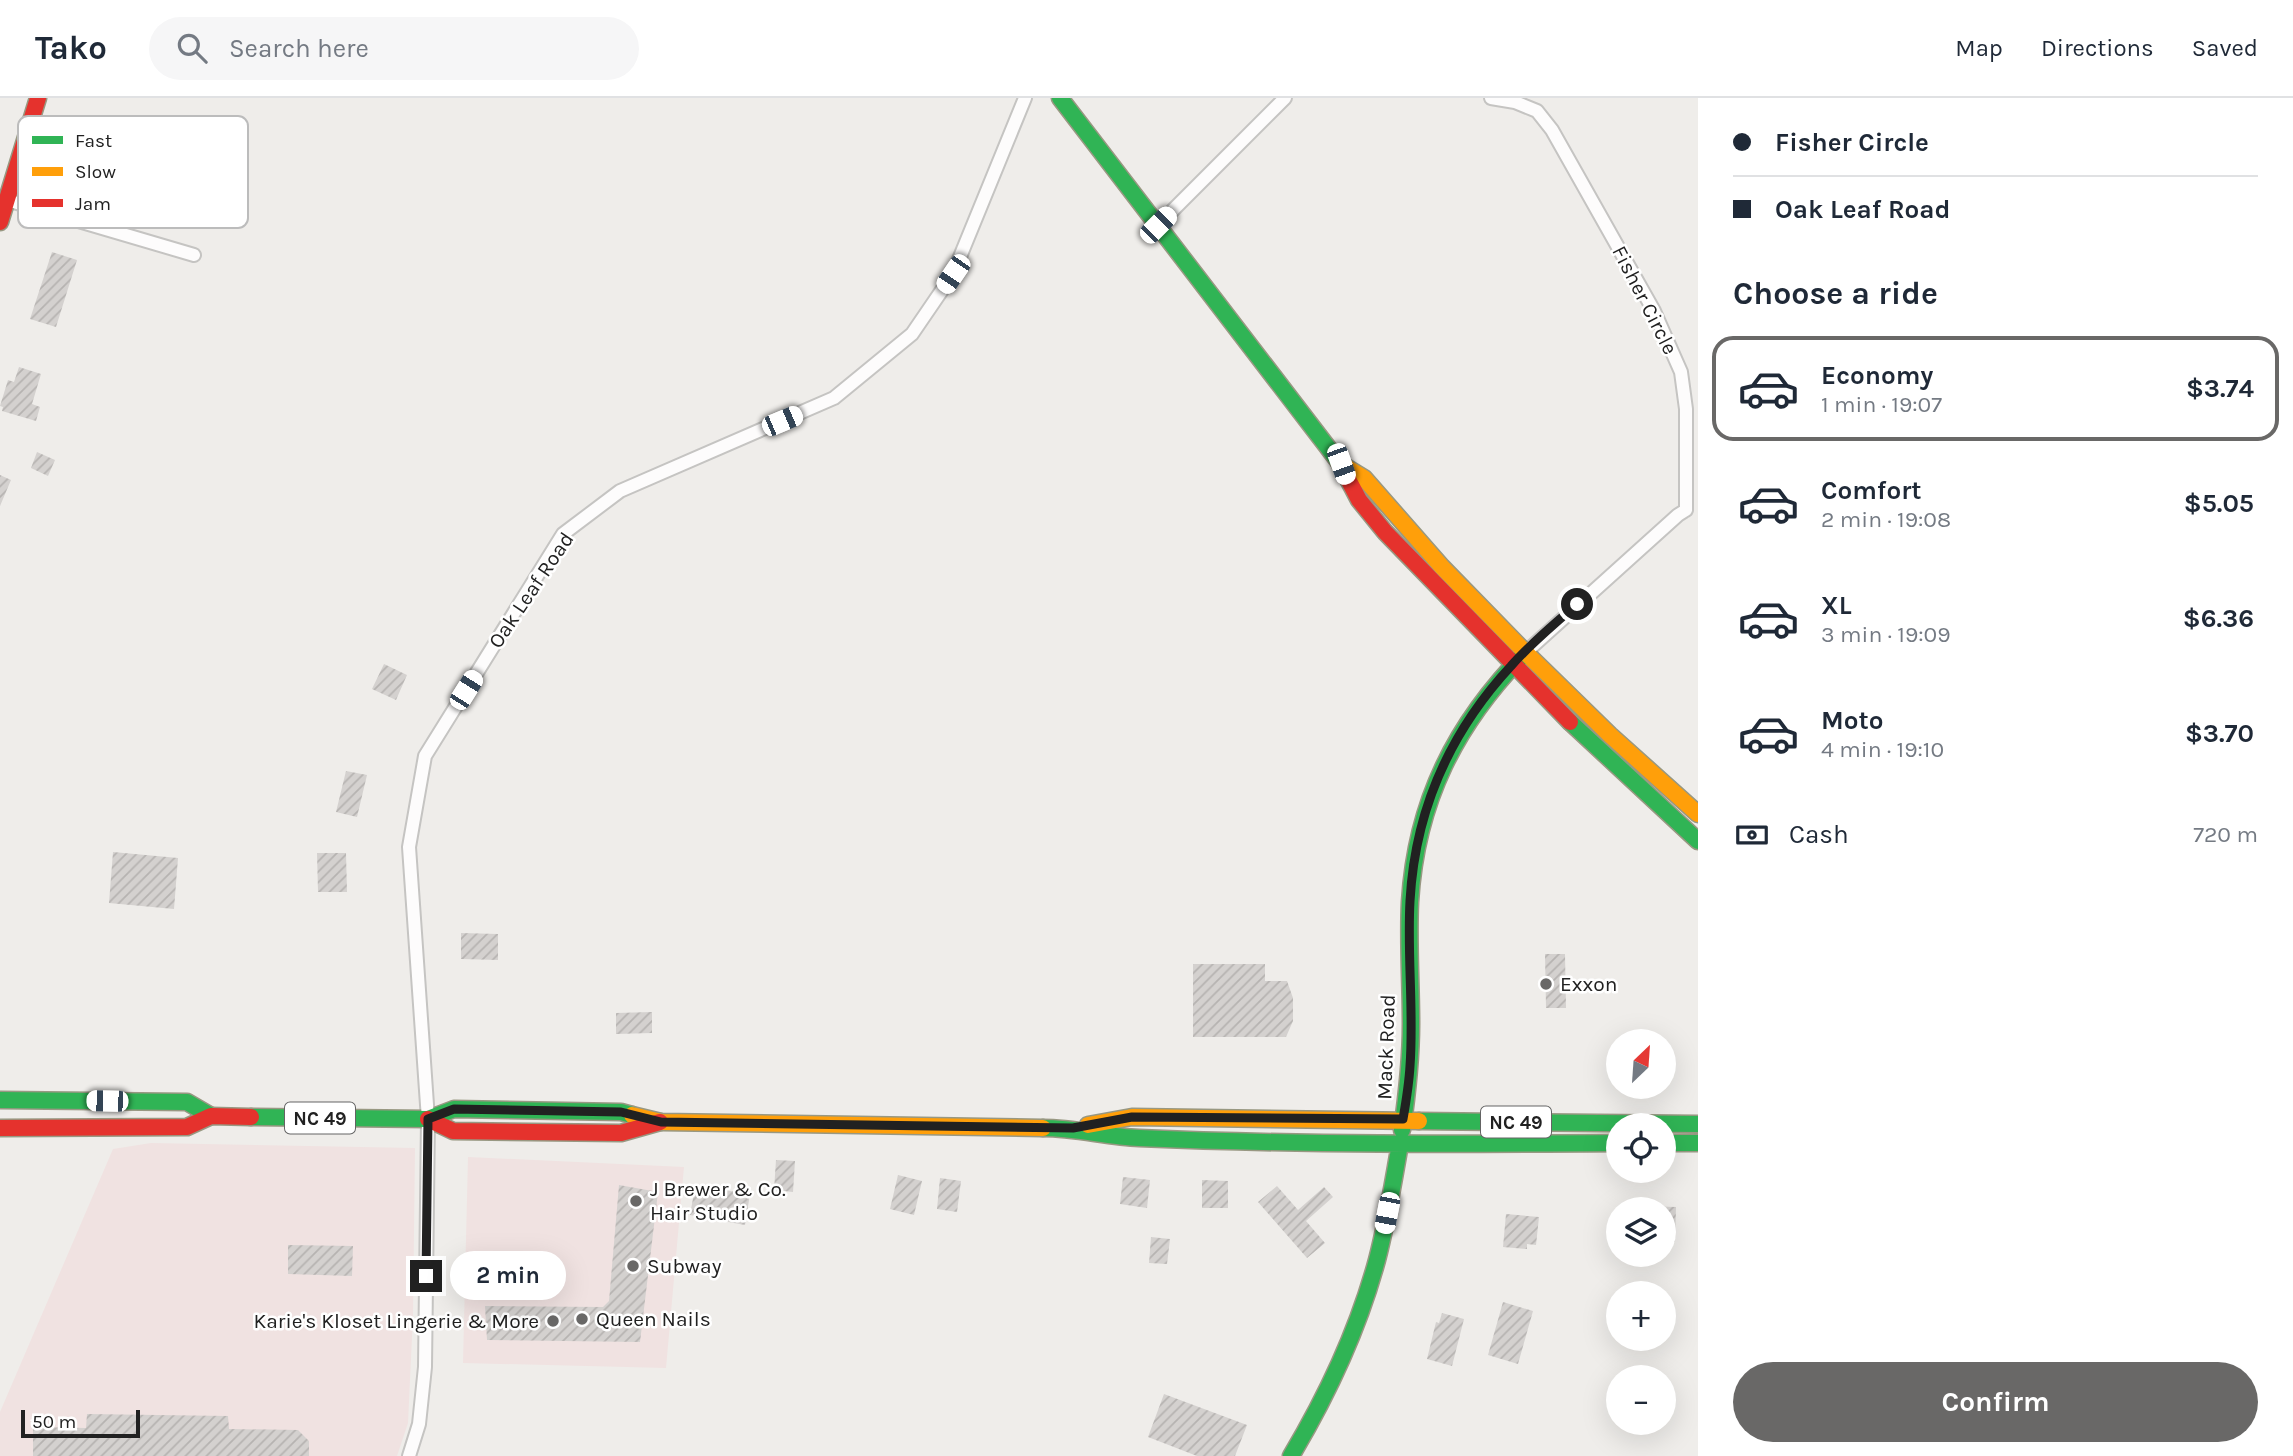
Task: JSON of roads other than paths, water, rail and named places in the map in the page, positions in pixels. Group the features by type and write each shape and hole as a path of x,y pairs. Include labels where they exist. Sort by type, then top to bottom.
{"main road":[{"path":"33,116 38,98"},
{"path":"1060,98 1341,464 1349,486 1391,538 1511,665 1698,841"},
{"path":"0,222 18,164"},
{"path":"1341,464 1364,478 1415,537 1526,652 1698,814"},
{"name":"Mack Road","path":"1292,1456 1334,1375 1360,1317 1378,1259 1400,1144 1410,1066 1410,900 1414,859 1423,815 1462,727 1511,665 1526,652"},
{"name":"NC 49","path":"0,1100 187,1102 211,1116"},
{"name":"NC 49","path":"0,1128 187,1127 211,1116 428,1119 453,1130 621,1133 661,1122 1073,1128 1135,1138 1400,1144 1606,1143"},
{"name":"NC 49","path":"1073,1128 1132,1117 1698,1124"},
{"path":"1676,1143 1698,1143"}],"street":[{"name":"Oak Leaf Road","path":"409,1456 418,1424 425,1367 428,1119 409,847 425,756 563,534 620,491 834,398 912,334 953,274 1026,98"},
{"path":"1158,225 1285,98"},
{"name":"Fisher Circle","path":"1491,98 1515,102 1537,111 1552,130 1654,311 1681,373 1688,444 1692,510 1678,515 1526,652"},
{"path":"7,200 18,203"},
{"path":"100,228 194,256"}],"place":[{"name":"Exxon","path":"1546,984"},
{"name":"J Brewer & Co. Hair Studio","path":"636,1201"},
{"name":"Subway","path":"633,1266"},
{"name":"Queen Nails","path":"582,1319"},
{"name":"Karie's Kloset Lingerie & More","path":"553,1321"}]}
